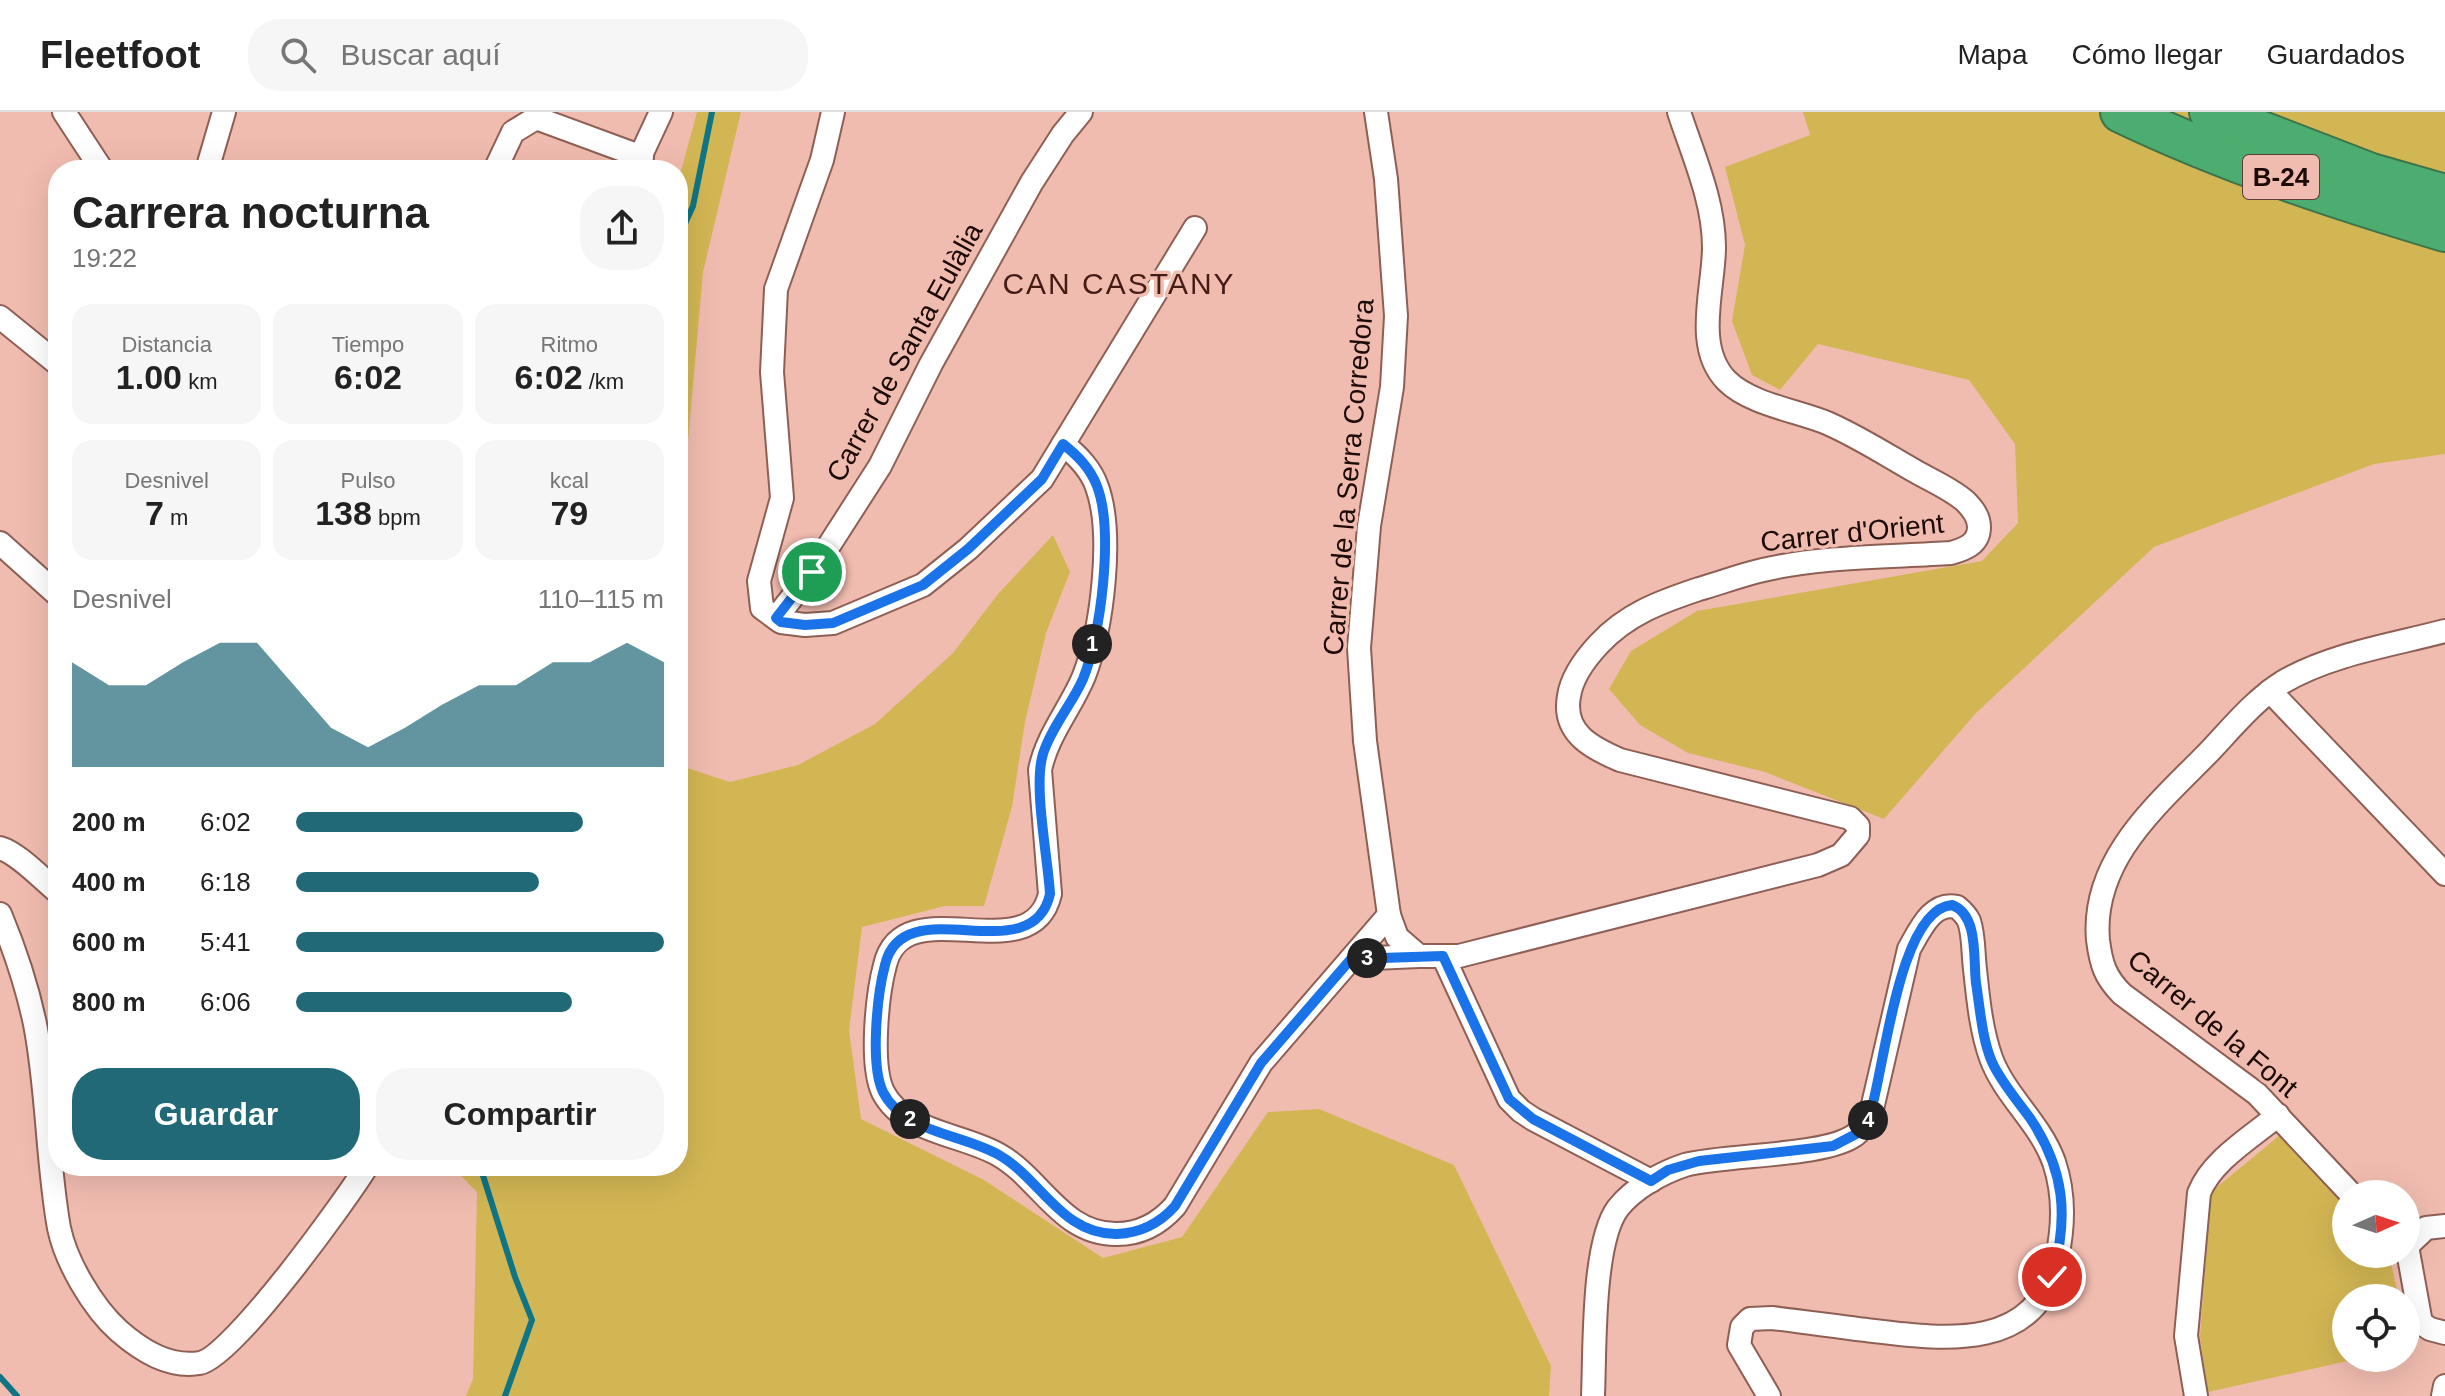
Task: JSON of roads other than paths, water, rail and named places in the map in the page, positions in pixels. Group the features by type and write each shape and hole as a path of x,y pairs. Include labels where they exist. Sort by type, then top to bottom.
{"highway":[{"name":"B-24","path":"2121,112 2175,138 2323,193 2445,231"},
{"name":"B-24","path":"2210,112 2371,174 2445,195"}],"street":[{"path":"64,112 95,160"},
{"path":"210,160 224,112"},
{"path":"639,160 661,112"},
{"path":"833,112 822,160 776,289 772,372 782,498 759,581 762,608 781,622 805,625 833,623 923,585 968,549 1042,479 1195,228"},
{"path":"1057,112 1063,134"},
{"name":"Carrer de Santa Eulàlia","path":"776,618 812,572 880,466 939,350 1032,182 1081,112"},
{"name":"Carrer de la Serra Corredora","path":"1376,112 1386,179 1396,316 1392,387 1369,526 1359,648 1365,741 1389,915"},
{"name":"Carrer d'Orient","path":"1351,959 1459,956 1773,877 1818,865 1841,855 1858,835 1858,826 1850,818 1620,760 1591,747 1576,735 1570,719 1568,697 1574,679 1589,655 1621,624 1650,606 1671,598 1765,570 1813,563 1951,553 1971,545 1978,534 1976,515 1956,495 1851,435 1827,423 1751,396 1724,378 1710,349 1708,331 1714,247 1712,223 1708,201 1679,112"},
{"path":"500,160 513,132 536,118 631,160"},
{"path":"0,317 48,356"},
{"path":"1063,444 1090,471 1097,487 1106,545 1089,662 1049,742 1040,770 1050,894 1047,906 1034,923 1016,929 926,930 904,936 894,946 884,969 876,1046 878,1078 884,1094 906,1117 920,1125 965,1139 1002,1156 1075,1223 1097,1232 1139,1232 1154,1225 1175,1206 1261,1063 1389,915 1397,937 1419,956"},
{"path":"0,543 48,588"},
{"name":"Carrer de la Font","path":"2338,1180 2278,1115 2237,1078 2122,994 2109,981 2103,970 2098,933 2100,900 2106,881 2126,844 2151,811 2270,691 2328,662 2445,631"},
{"path":"2270,691 2445,874"},
{"path":"0,848 12,851 48,884"},
{"path":"1593,1396 1600,1266 1604,1240 1619,1207 1668,1170 1699,1161 1833,1146 1856,1134 1869,1118 1875,1099 1909,949 1930,916 1952,905 1964,912 1970,923 1976,984 1992,1062 2040,1133 2053,1159 2060,1185 2061,1239 2052,1277 2038,1304 2025,1315 1995,1331 1980,1335 1936,1339 1772,1318 1750,1319 1742,1327 1739,1345 1769,1396"},
{"path":"0,914 25,981 35,1026 48,1133"},
{"path":"1443,956 1509,1099 1533,1119 1651,1181"},
{"path":"2196,1396 2186,1336 2199,1193 2204,1179 2214,1168 2278,1115"},
{"path":"53,1176 60,1231 78,1277 106,1319 135,1345 176,1364 204,1362 242,1331 318,1236 360,1176"},
{"path":"2420,1233 2426,1228 2445,1226"},
{"path":"2410,1268 2421,1323 2445,1333"},
{"path":"2443,1396 2445,1386"}],"waterway":[{"path":"688,217 693,206 712,112"},
{"path":"483,1176 532,1320 505,1396"},
{"path":"0,1377 17,1396"}],"district":[{"name":"CAN CASTANY","path":"1119,284"}]}
